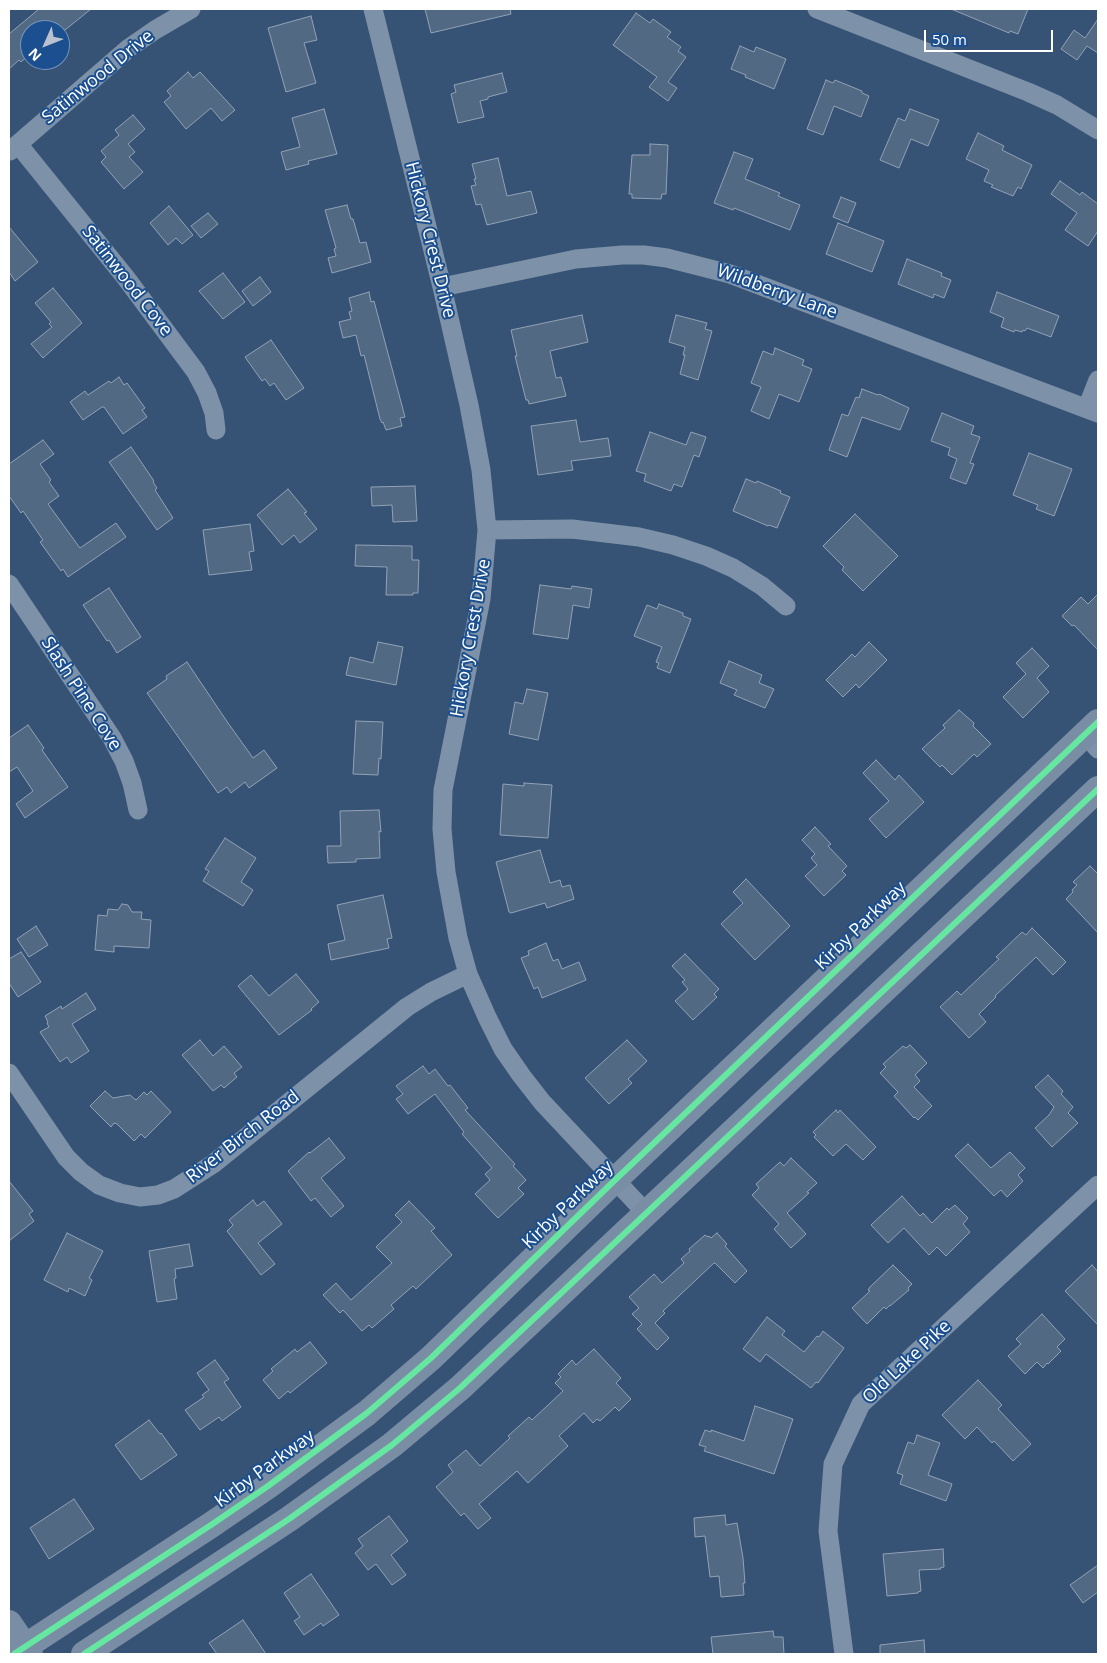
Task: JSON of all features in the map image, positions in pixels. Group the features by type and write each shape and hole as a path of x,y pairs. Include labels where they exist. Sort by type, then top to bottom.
{"main road":[{"name":"Kirby Parkway","path":"23,1652 268,1486 367,1413 431,1358 615,1180 1094,735"},
{"path":"84,1654 288,1519 392,1445 460,1388 1098,789"},
{"path":"9,1623 23,1652"}],"street":[{"name":"Satinwood Drive","path":"13,148 129,48 191,9"},
{"name":"Hickory Crest Drive","path":"373,9 442,288 472,423 481,470 487,530 481,599 443,790 442,810 446,872 458,938 468,974 503,1049 542,1102 647,1214"},
{"path":"817,9 1028,92 1057,105 1098,130"},
{"name":"Satinwood Cove","path":"13,148 126,278 196,372 207,393 214,413 216,430"},
{"name":"Wildberry Lane","path":"442,288 576,259 622,255 667,258 730,274 1093,410"},
{"path":"1093,410 1098,380"},
{"path":"487,530 572,529 639,537 673,545 706,556 733,568 762,586 786,606"},
{"name":"Slash Pine Cove","path":"9,584 112,738 124,761 132,783 138,810"},
{"name":"River Birch Road","path":"9,1073 55,1142 66,1157 81,1172 99,1185 120,1193 140,1197 158,1196 174,1189 213,1164 407,1007 431,992 468,974"},
{"name":"Old Lake Pike","path":"844,1654 828,1532 833,1464 861,1404 1098,1186"}],"building":[{"path":"39,9 91,9 70,26 70,20 26,20"},
{"path":"425,9 510,9 511,14 431,33"},
{"path":"951,9 1028,9 1018,34 1010,31 1009,33"},
{"path":"636,13 650,23 653,19 671,32 667,37 681,47 678,51 686,57 668,82 677,88 668,101 649,87 657,77 613,45"},
{"path":"311,16 317,40 304,43 316,83 286,92 268,28"},
{"path":"1098,19 1098,53 1087,46 1077,60 1061,49 1074,30 1085,38"},
{"path":"20,25 20,61 9,69 9,34"},
{"path":"740,46 754,52 756,47 786,59 774,89 731,69"},
{"path":"188,72 193,78 200,72 235,110 222,121 211,108 186,129 164,102 171,96 167,91"},
{"path":"502,73 507,92 480,101 484,117 458,123 451,94 456,92 454,85"},
{"path":"826,80 833,83 835,80 862,91 862,93 869,96 861,117 834,106 823,135 807,129"},
{"path":"324,109 337,154 308,161 309,164 286,170 281,152 300,147 292,118"},
{"path":"910,109 939,120 928,146 911,139 899,168 880,160 898,118 905,121"},
{"path":"133,115 145,129 128,144 135,152 129,157 143,172 124,189 101,162 106,157 101,151 119,135 115,130"},
{"path":"978,133 1004,146 1002,150 1032,165 1021,189 1018,187 1013,196 991,187 993,185 984,181 989,170 966,159"},
{"path":"650,144 668,145 666,194 662,194 661,199 632,198 632,194 629,194 632,155 650,155"},
{"path":"734,152 753,159 745,179 780,193 778,196 800,205 790,230 734,208 733,210 714,203"},
{"path":"498,158 507,196 531,191 537,213 487,225 481,204 476,205 471,186 476,185 472,164"},
{"path":"1060,181 1080,195 1082,192 1098,204 1098,231 1088,246 1065,230 1077,213 1051,194"},
{"path":"841,197 856,203 848,223 833,217"},
{"path":"347,205 360,243 366,242 371,262 332,273 328,258 336,256 334,249 336,248 325,210"},
{"path":"169,206 193,235 182,244 176,238 168,245 150,223"},
{"path":"208,213 218,224 201,238 191,226"},
{"path":"838,223 884,241 872,272 826,254"},
{"path":"9,227 38,262 15,281 9,272"},
{"path":"907,259 942,273 941,276 951,280 944,298 934,294 933,298 898,284"},
{"path":"223,273 245,302 223,319 199,291"},
{"path":"260,277 271,292 253,306 242,291"},
{"path":"53,288 82,323 43,358 31,344 52,327 49,324 51,322 35,303"},
{"path":"369,292 371,302 374,301 405,417 400,418 402,426 386,430 380,419 364,355 361,356 356,335 343,338 339,322 351,319 349,312 352,311 349,298"},
{"path":"997,292 1059,316 1051,337 1027,328 1022,332 1015,330 1014,332 1001,327 1004,318 990,312"},
{"path":"582,315 588,342 550,351 556,378 561,377 566,396 529,404 528,400 526,400 515,356 517,356 511,330"},
{"path":"676,315 707,323 705,329 712,331 698,380 680,374 685,347 669,342"},
{"path":"271,340 304,388 286,400 274,383 270,386 265,379 262,381 245,357"},
{"path":"775,348 804,360 802,365 812,369 799,402 779,394 769,419 751,411 761,387 751,383 763,351 773,355"},
{"path":"119,377 124,385 127,383 145,408 142,410 147,417 123,434 104,407 83,420 70,402 85,391 88,395 109,381 111,383"},
{"path":"862,389 879,394 909,408 900,430 862,417 847,457 829,450 842,414 848,416 856,397 859,398"},
{"path":"942,413 974,426 971,434 980,437 970,463 974,464 966,484 950,478 957,459 948,455 950,448 931,441"},
{"path":"576,420 580,442 608,438 611,456 571,461 573,470 538,475 531,426"},
{"path":"650,432 686,445 691,432 706,437 699,457 694,455 682,487 674,484 671,491 644,481 646,474 636,471"},
{"path":"43,440 54,454 40,464 59,496 48,504 80,548 116,523 126,537 68,577 63,569 61,571 40,542 43,540 23,511 21,513 9,496 9,464"},
{"path":"131,447 154,481 157,488 155,490 173,518 157,530 109,462"},
{"path":"1029,453 1072,469 1054,516 1036,509 1038,505 1013,495"},
{"path":"746,479 756,483 757,481 790,497 777,528 733,511"},
{"path":"415,486 417,521 393,522 392,505 372,506 371,487"},
{"path":"288,489 307,512 304,513 317,529 300,543 294,535 282,545 257,515"},
{"path":"855,514 898,556 863,591 842,570 844,567 823,546"},
{"path":"250,524 254,551 249,552 252,570 209,575 203,530"},
{"path":"356,545 412,546 412,560 419,560 418,593 413,593 413,595 386,595 387,567 355,566"},
{"path":"540,585 571,589 572,586 592,589 589,608 573,605 568,639 533,634"},
{"path":"109,588 141,637 117,653 83,605"},
{"path":"1098,594 1098,650 1074,625 1072,626 1062,616 1081,597 1088,604"},
{"path":"659,604 683,613 683,616 691,619 670,673 657,668 659,663 656,662 662,647 634,636 647,605 657,609"},
{"path":"378,642 403,647 396,685 346,675 350,657 373,663"},
{"path":"869,642 887,660 859,688 856,684 843,697 826,680 852,654 855,657"},
{"path":"1032,648 1049,666 1037,678 1049,692 1023,718 1003,697 1026,674 1016,663"},
{"path":"729,661 762,675 759,683 774,689 765,708 734,695 737,690 720,683"},
{"path":"187,662 253,758 264,750 277,768 249,788 245,782 231,793 227,787 218,793 147,693 167,679 166,676"},
{"path":"527,689 548,693 538,740 509,734 515,702 523,704"},
{"path":"959,710 974,723 973,726 991,744 977,757 974,754 952,775 942,765 940,767 922,749 945,728 943,725"},
{"path":"356,721 383,722 378,775 353,774"},
{"path":"28,725 44,748 42,750 68,787 25,818 16,804 33,791 17,767 9,772 9,738"},
{"path":"876,760 895,780 899,775 924,802 886,838 869,819 889,801 863,773"},
{"path":"524,783 552,785 548,838 500,835 503,784 524,786"},
{"path":"379,810 381,832 379,831 380,858 356,859 356,862 328,863 327,846 341,846 340,811"},
{"path":"815,827 831,844 828,846 847,866 842,871 846,875 824,896 805,876 817,865 811,858 815,854 802,840"},
{"path":"225,838 256,858 241,882 253,890 243,906 203,881 209,871 205,869"},
{"path":"540,850 550,883 560,880 562,887 570,885 574,899 547,908 545,903 511,913 509,912 496,862"},
{"path":"1090,866 1098,874 1098,933 1066,899 1077,885 1073,882"},
{"path":"746,879 790,926 755,960 721,924 743,903 733,892"},
{"path":"383,895 392,938 387,939 389,948 331,960 328,944 345,940 337,905"},
{"path":"122,904 128,905 132,912 142,912 141,919 151,920 149,948 114,946 114,952 95,950 98,915 107,916 108,909 118,910"},
{"path":"36,926 48,945 29,957 17,939"},
{"path":"1032,928 1066,962 1053,975 1036,957 979,1014 986,1022 969,1038 940,1007 957,991 961,995 999,959 996,957 1022,932 1026,935"},
{"path":"546,943 553,961 558,959 562,969 579,962 586,980 542,998 538,987 534,989 521,958 529,955 528,951"},
{"path":"21,952 41,982 18,997 9,983 9,959"},
{"path":"685,954 719,989 714,994 717,997 693,1020 675,1001 688,989 682,982 685,980 672,966"},
{"path":"296,974 319,1002 312,1010 279,1035 238,986 251,975 269,996"},
{"path":"86,993 96,1009 72,1024 89,1051 71,1063 67,1057 60,1062 40,1032 49,1027 45,1016 61,1006 62,1009"},
{"path":"200,1040 213,1056 224,1046 242,1067 234,1073 237,1077 224,1088 221,1085 213,1091 182,1055"},
{"path":"627,1040 647,1061 628,1079 632,1083 609,1104 585,1078"},
{"path":"910,1045 927,1063 915,1075 920,1081 914,1087 932,1106 918,1120 894,1096 898,1092 880,1073 886,1067 883,1064 903,1046 906,1048"},
{"path":"423,1066 429,1074 435,1069 448,1086 450,1085 468,1108 465,1110 515,1164 513,1166 526,1180 518,1188 524,1194 498,1218 475,1194 490,1180 485,1174 492,1168 462,1134 464,1132 435,1094 408,1114 396,1099 403,1094 396,1086"},
{"path":"1048,1075 1063,1091 1061,1094 1073,1107 1068,1113 1078,1123 1052,1147 1035,1128 1049,1115 1054,1107 1035,1087"},
{"path":"105,1091 113,1098 130,1095 136,1100 144,1092 147,1095 151,1091 171,1112 145,1138 141,1134 134,1141 117,1124 114,1123 111,1127 90,1106"},
{"path":"836,1110 838,1113 840,1110 876,1147 863,1160 846,1144 833,1156 814,1137 816,1135 813,1132"},
{"path":"329,1138 345,1158 321,1178 344,1206 331,1217 315,1198 311,1201 288,1171 309,1152"},
{"path":"968,1144 991,1168 1010,1152 1025,1168 1018,1175 1023,1181 1007,1197 1001,1190 994,1196 955,1156"},
{"path":"791,1158 817,1183 787,1213 806,1234 791,1248 774,1229 779,1224 752,1195 759,1188 756,1184 780,1162 784,1166"},
{"path":"9,1181 33,1211 29,1214 34,1221 9,1241"},
{"path":"902,1196 920,1216 923,1213 932,1223 947,1208 949,1210 955,1205 968,1218 963,1224 970,1232 946,1256 937,1247 929,1255 904,1228 888,1243 871,1225"},
{"path":"253,1200 257,1206 264,1201 282,1224 258,1243 275,1264 261,1275 227,1231 233,1225 229,1220"},
{"path":"409,1201 435,1228 431,1231 452,1255 416,1289 413,1286 391,1305 394,1309 372,1328 369,1325 362,1331 343,1310 340,1313 323,1295 336,1283 351,1300 392,1263 376,1247 402,1222 395,1215"},
{"path":"67,1233 103,1251 89,1278 92,1280 85,1296 69,1288 68,1292 44,1280"},
{"path":"717,1233 727,1244 725,1246 747,1271 735,1283 714,1263 663,1311 665,1313 655,1323 669,1338 657,1350 637,1329 642,1324 632,1314 639,1308 629,1297 654,1274 662,1283 684,1263 681,1259 690,1251 689,1249 705,1235 711,1238"},
{"path":"189,1244 193,1266 175,1269 176,1278 174,1279 177,1299 157,1302 149,1251"},
{"path":"893,1265 912,1284 908,1288 909,1290 886,1309 884,1307 867,1324 852,1308"},
{"path":"1092,1265 1098,1272 1098,1325 1065,1291"},
{"path":"1042,1314 1065,1339 1057,1347 1061,1351 1048,1364 1043,1368 1037,1362 1025,1374 1008,1356 1021,1344 1016,1339"},
{"path":"767,1317 785,1331 782,1335 804,1352 823,1331 844,1348 818,1383 816,1382 811,1388 766,1354 760,1362 743,1349"},
{"path":"310,1342 327,1363 290,1393 288,1391 279,1399 263,1380 273,1371 271,1369 295,1349 297,1352"},
{"path":"594,1349 621,1378 616,1383 631,1399 619,1411 615,1407 600,1421 597,1419 593,1423 584,1413 559,1436 568,1446 528,1483 517,1471 479,1504 491,1518 478,1529 464,1513 461,1516 436,1487 453,1472 448,1465 466,1450 480,1466 529,1417 532,1420 563,1391 555,1383 561,1377 558,1374 572,1360 576,1365"},
{"path":"215,1360 229,1379 224,1382 241,1407 222,1421 219,1417 200,1430 185,1410 204,1397 202,1395 209,1390 197,1373"},
{"path":"978,1380 1002,1405 998,1409 1031,1444 1013,1461 977,1427 965,1439 942,1415"},
{"path":"755,1406 793,1419 774,1474 704,1451 706,1447 699,1445 705,1430 711,1432 711,1430 744,1441"},
{"path":"149,1420 177,1455 141,1480 115,1445"},
{"path":"917,1435 940,1443 928,1475 952,1484 946,1501 900,1484 903,1475 897,1473 908,1442 914,1444"},
{"path":"74,1499 94,1529 49,1559 30,1528"},
{"path":"725,1515 726,1525 737,1523 743,1558 744,1595 721,1597 719,1576 710,1577 705,1536 695,1537 694,1518"},
{"path":"389,1516 408,1541 391,1555 406,1575 392,1585 376,1564 368,1570 355,1553 363,1546 358,1539"},
{"path":"943,1549 944,1567 941,1569 919,1570 921,1591 918,1593 887,1596 883,1554"},
{"path":"1098,1565 1098,1592 1083,1603 1070,1585"},
{"path":"311,1574 339,1615 323,1626 321,1623 304,1635 294,1621 300,1617 284,1593"},
{"path":"243,1620 266,1654 217,1654 209,1643"},
{"path":"773,1631 774,1637 783,1637 784,1654 713,1654 711,1637"},
{"path":"924,1640 925,1654 880,1654 880,1645"}],"cycle path":[{"path":"14,1654 268,1486 367,1413 431,1358 615,1180 1098,722"},
{"path":"84,1654 289,1519 392,1445 460,1388 1098,789"}]}
